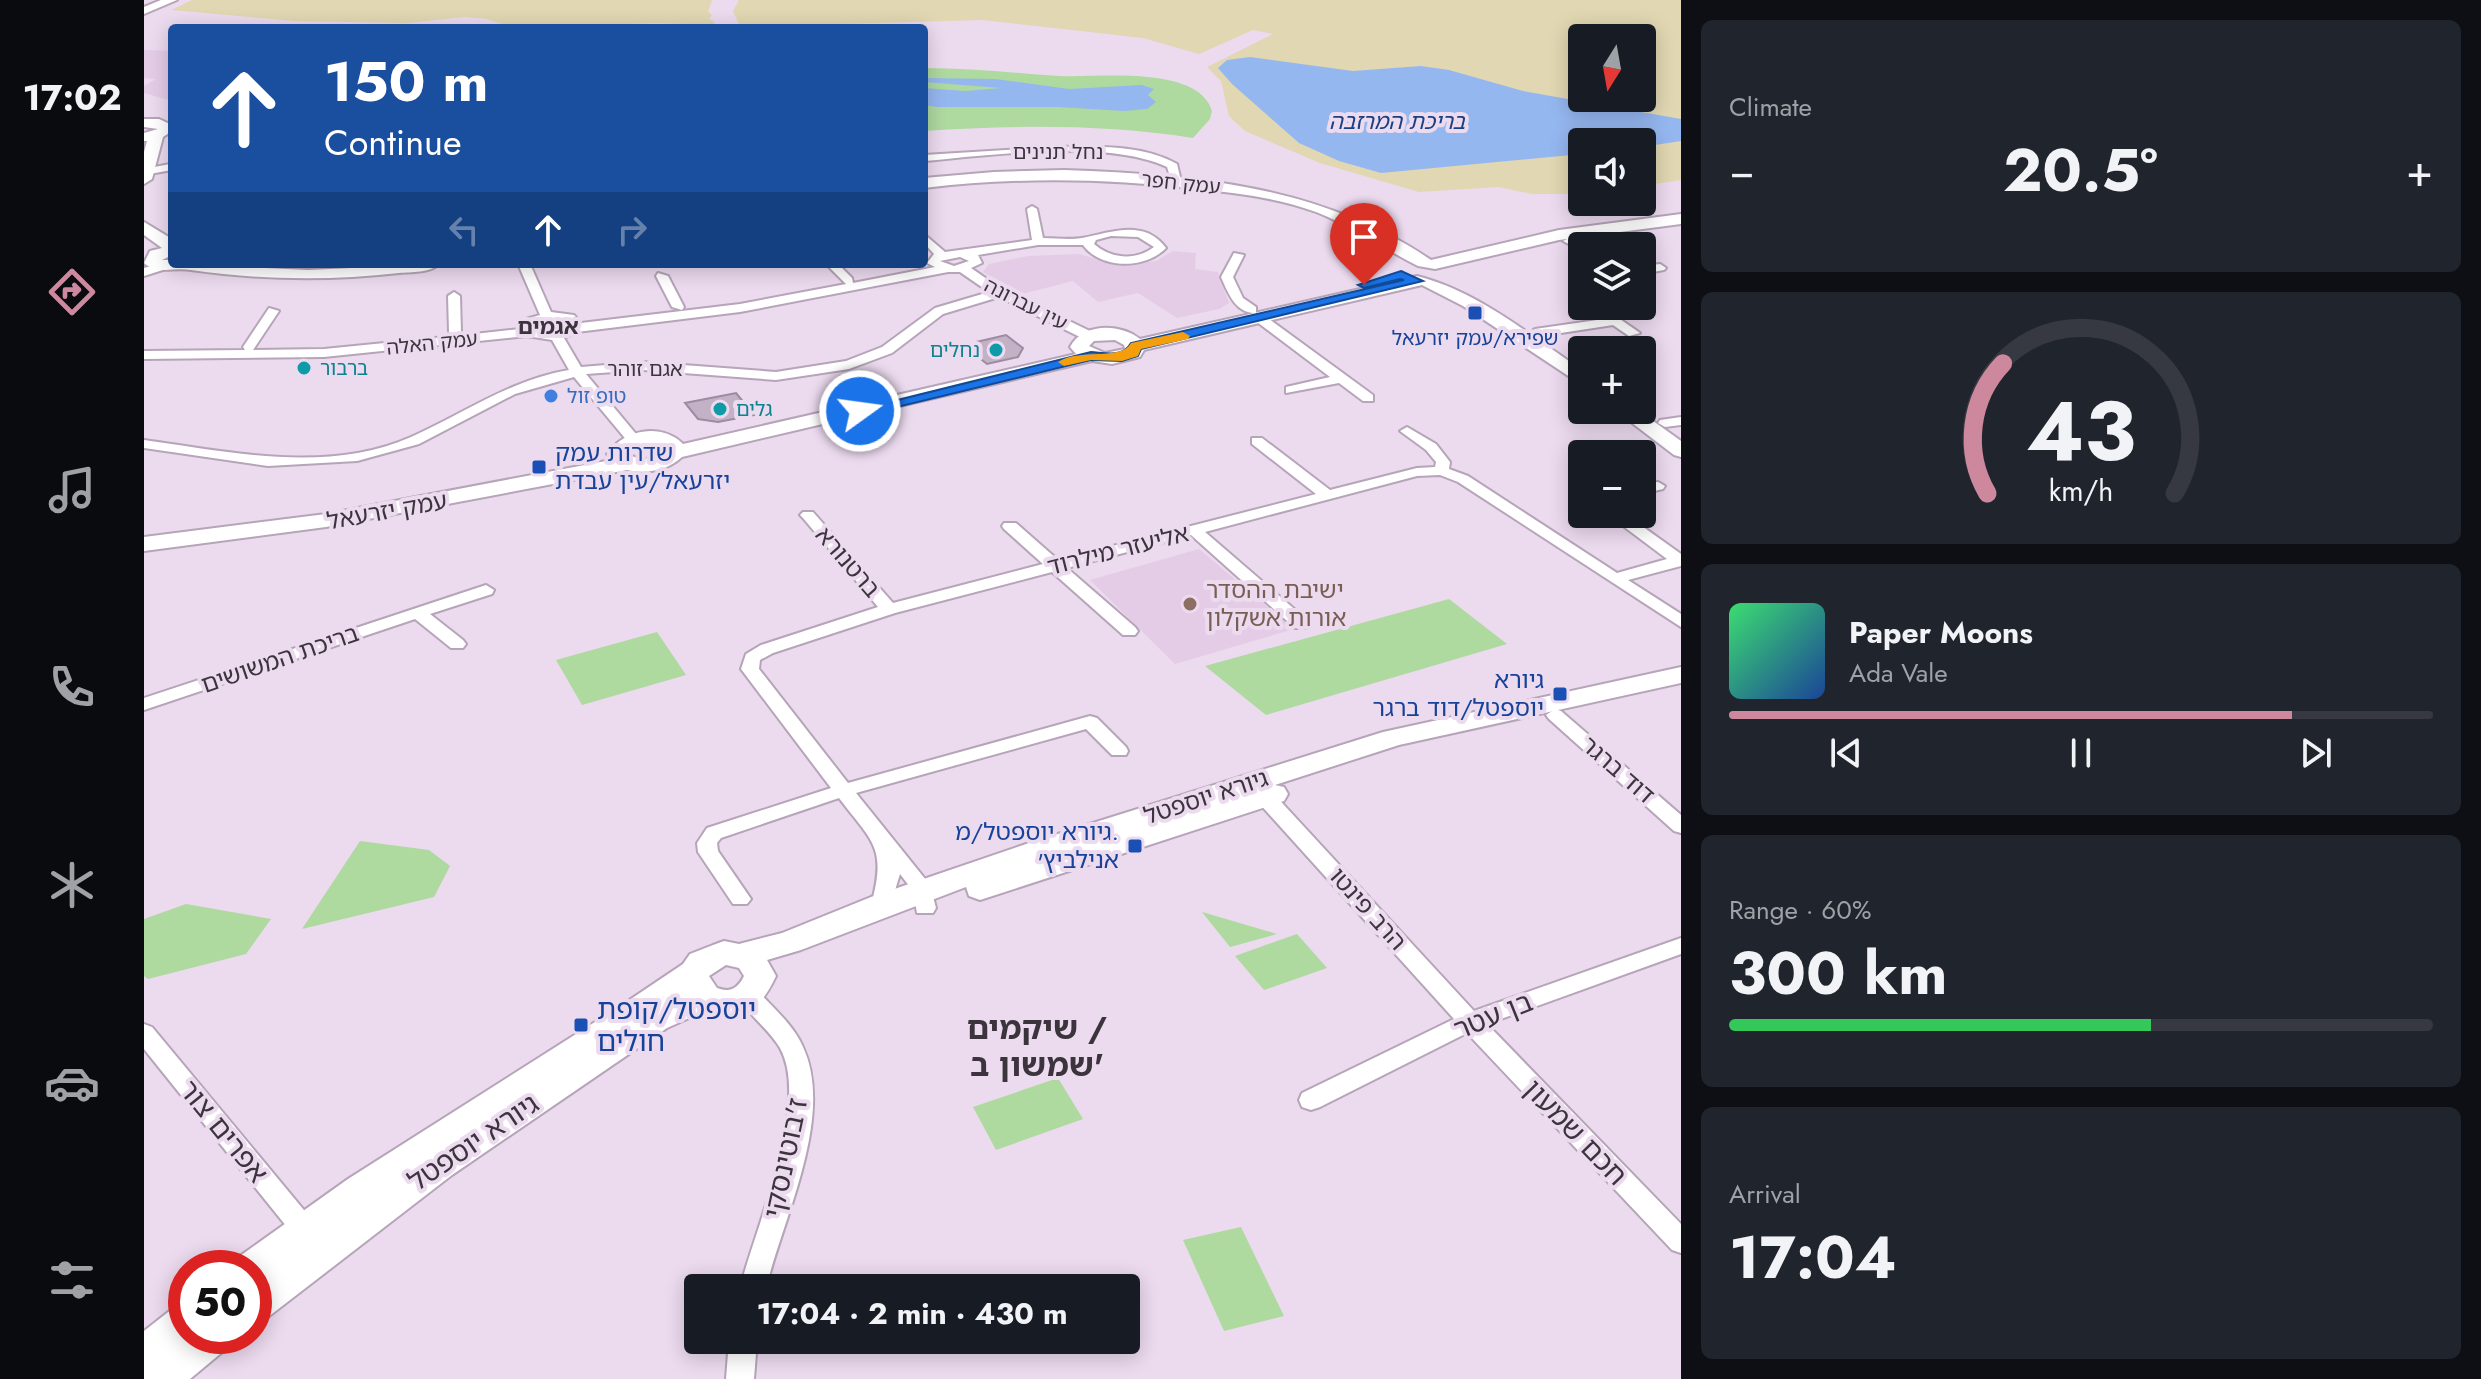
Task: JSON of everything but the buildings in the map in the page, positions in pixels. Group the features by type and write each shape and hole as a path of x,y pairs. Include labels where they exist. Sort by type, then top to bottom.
{"street":[{"path":"144,11 171,0"},
{"path":"157,126 146,173 168,168"},
{"name":"נחל תנינים","path":"928,158 1043,151 1130,154 1166,161 1176,171 1176,181"},
{"name":"עמק חפר","path":"928,183 1030,174 1176,181 1292,199 1341,218 1453,275 1568,355"},
{"name":"עמק חפר","path":"928,191 980,184 1058,182 1142,186 1281,204 1331,222 1394,256 1412,276 1469,302 1568,369"},
{"path":"1032,209 1038,242"},
{"path":"527,328 556,336 626,452 658,463 671,447 802,425 1087,346 1122,357 1133,353 1130,342 1256,315 1412,276 1430,263 1567,234 1681,219"},
{"path":"1646,232 1681,226"},
{"path":"144,227 156,259"},
{"path":"928,264 1009,250 1089,243 1110,233 1133,233 1153,239 1160,248 1151,256 1129,259 1105,257 1089,243 1038,242 969,257"},
{"path":"928,243 940,262"},
{"path":"1412,276 1443,282 1453,275 1568,246"},
{"path":"1238,255 1227,277 1238,300 1368,398"},
{"path":"928,265 940,262 964,269 973,266 969,257"},
{"path":"210,268 281,275 392,268"},
{"path":"526,268 547,316"},
{"path":"836,268 848,281"},
{"path":"556,336 574,324 848,281 911,268"},
{"path":"527,328 547,316 574,324 740,308 914,268"},
{"path":"1656,268 1660,268"},
{"name":"עין עברונה","path":"964,269 1087,346"},
{"path":"662,276 678,307"},
{"name":"אגם זוהר","path":"144,444 268,462 357,457 414,441 440,430 529,382 577,372 643,366 752,376 826,370 880,354 939,311 1001,292"},
{"path":"454,296 455,332"},
{"path":"249,347 273,311"},
{"path":"1535,333 1615,321 1634,333"},
{"name":"עמק האלה","path":"146,355 527,328"},
{"name":"עמק האלה","path":"146,355 324,353 527,328"},
{"path":"1291,390 1341,378"},
{"path":"1656,415 1676,426"},
{"path":"1644,424 1681,451"},
{"path":"1407,431 1431,447 1443,462 1441,471 1463,479 1681,622"},
{"path":"1257,441 1327,495"},
{"name":"עמק יזרעאל","path":"144,531 344,506 626,452"},
{"name":"עמק יזרעאל","path":"144,544 213,538 423,505 626,452"},
{"name":"אליעזר מילרוד","path":"924,899 750,669 752,658 767,649 889,609 1417,472 1441,471"},
{"name":"ברטנורא","path":"808,515 889,609"},
{"path":"1010,526 1129,631"},
{"path":"1635,528 1681,560"},
{"path":"1195,531 1301,624"},
{"path":"1615,578 1681,560"},
{"name":"בריכת המשושים","path":"144,704 306,653 486,590"},
{"path":"416,612 457,644"},
{"name":"גיורא יוספטל","path":"750,973 1039,850 1393,738 1681,675"},
{"name":"גיורא יוספטל","path":"750,973 790,942 882,905 924,899 1404,752 1555,715 1681,689"},
{"name":"דוד ברגר","path":"1555,715 1681,826"},
{"path":"740,899 708,852 707,843 714,833 844,790 1090,722 1119,751"},
{"name":"הרב פינטו","path":"1265,797 1470,1021"},
{"path":"882,905 890,875 886,846"},
{"name":"בן עטר","path":"1311,1100 1470,1021 1681,946"},
{"path":"714,955 750,973 730,1002 699,985 714,955"},
{"name":"ז'בוטינסקי","path":"750,973 792,1048 801,1082 788,1174 757,1274"},
{"name":"גיורא יוספטל","path":"272,1254 304,1229 699,985"},
{"name":"גיורא יוספטל","path":"272,1290 439,1164 655,1019 699,985"},
{"name":"חכם שמעון","path":"1470,1021 1681,1242"},
{"name":"אפרים צור","path":"144,1033 304,1229"},
{"path":"144,1355 168,1336"},
{"path":"159,1379 190,1354"},
{"path":"740,1379 742,1354"}],"shaded area":[{"path":"144,50 168,51 168,100 144,93 144,86 156,79 144,78"},
{"path":"1173,251 1196,253 1195,269 1218,272 1229,303 1219,309 1177,318 1138,293 1098,302 1073,281 1022,294 983,272 989,264 1028,256 1079,254 1102,261 1130,264 1156,261"},
{"name":"ישיבת ההסדר אורות אשקלון","path":"1199,549 1294,629 1175,664 1090,580"}],"green space":[{"path":"928,68 1167,80 1187,86 1203,96 1212,111 1210,119 1193,138 1126,130 992,128 928,131"},
{"path":"1449,599 1507,644 1266,715 1205,666"},
{"path":"657,632 686,675 582,705 556,660"},
{"path":"360,841 429,850 450,866 434,897 302,929"},
{"path":"186,904 271,919 246,954 148,979 144,976 144,919"},
{"path":"1202,912 1277,934 1230,947"},
{"path":"1297,934 1327,968 1264,990 1235,956"},
{"path":"1058,1078 1083,1119 996,1150 973,1107"},
{"path":"1241,1227 1284,1316 1224,1331 1183,1240"}],"sand":[{"path":"192,0 712,0 708,12 712,15 709,19 715,22 502,24 465,17 407,23 294,21 171,10"},
{"path":"739,0 1681,0 1681,180 1656,184 1656,128 1568,128 1568,194 1532,194 1498,187 1419,192 1320,163 1245,131 1229,116 1221,81 1207,67 1273,34 1253,30 1199,54 1143,38 982,20 739,24 733,11"}],"water":[{"name":"בריכת המרזבה","path":"1250,57 1353,71 1421,66 1449,70 1523,91 1568,99 1568,112 1642,112 1681,119 1681,141 1656,145 1656,128 1568,128 1568,155 1381,173 1339,161 1299,143 1218,68 1227,60"},
{"path":"928,78 995,79 1069,89 1142,85 1154,89 1148,95 1156,102 1147,109 1124,111 928,106 928,88 965,91 1001,88 928,82"}],"slow traffic":[{"path":"1064,362 1091,356 1122,357 1133,353 1136,346 1183,336"}],"place":[{"name":"שפירא/עמק יזרעאל","path":"1475,313"},
{"name":"נחלים","path":"996,350"},
{"name":"ברבור","path":"304,368"},
{"name":"טופ זול","path":"551,396"},
{"name":"גלים","path":"720,409"},
{"name":"שדרות עמק יזרעאל/עין עבדת","path":"539,467"},
{"name":"ישיבת ההסדר אורות אשקלון","path":"1190,604"},
{"name":"גיורא יוספטל/דוד ברגר","path":"1560,694"},
{"name":"גיורא יוספטל/מ. אנילביץ׳","path":"1135,846"},
{"name":"יוספטל/קופת חולים","path":"581,1025"}],"district":[{"name":"אגמים","path":"548,326"},
{"name":"שיקמים / שמשון ב'","path":"1037,1046"}],"route":[{"path":"860,411 1091,356 1122,357 1133,353 1136,346 1417,281 1401,275 1364,285"}]}
